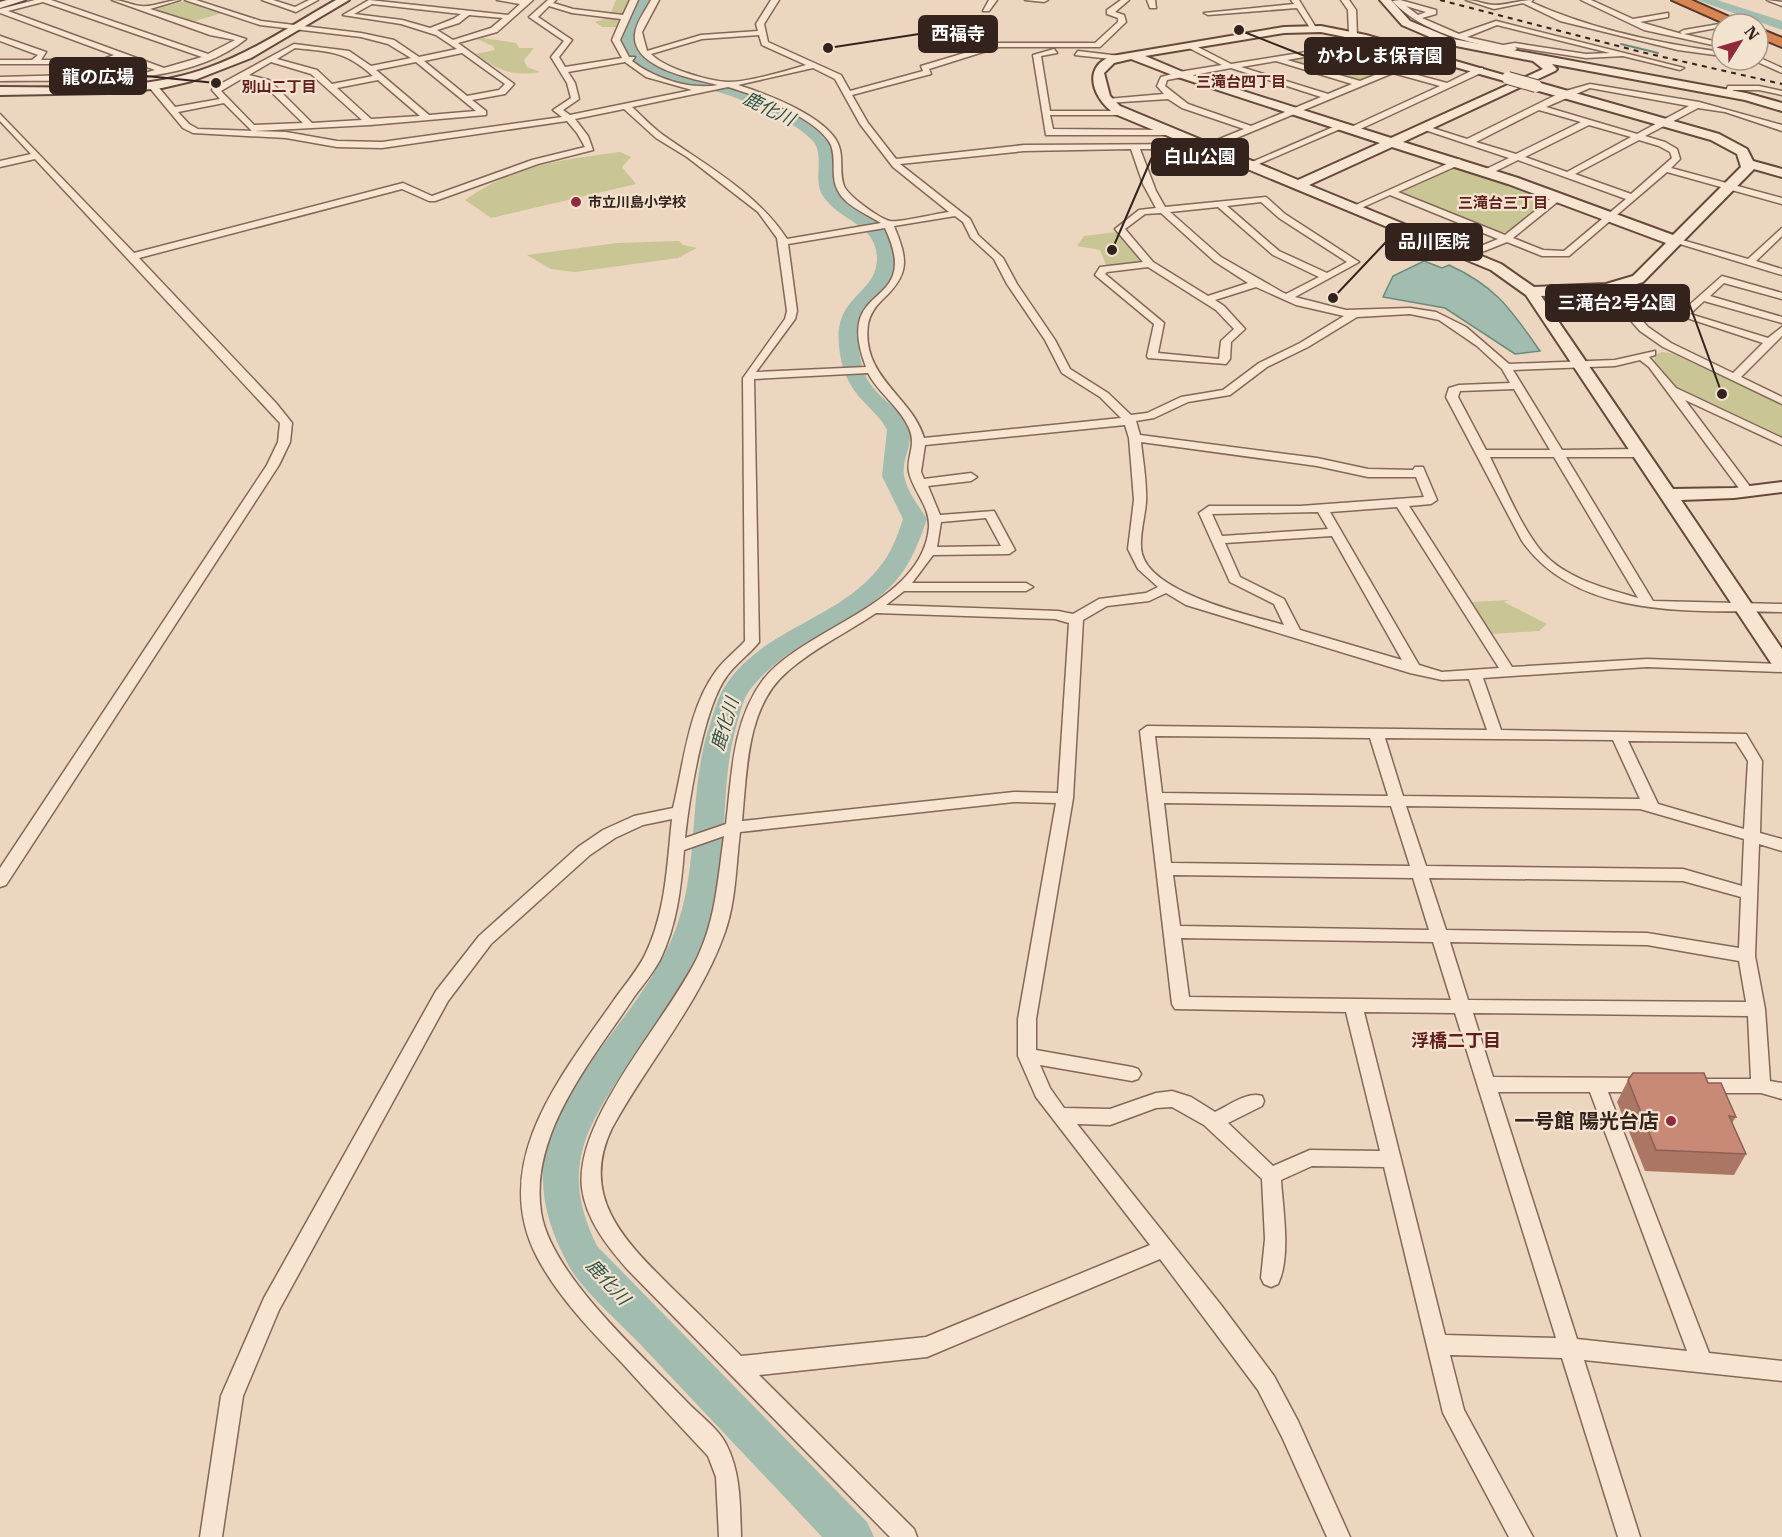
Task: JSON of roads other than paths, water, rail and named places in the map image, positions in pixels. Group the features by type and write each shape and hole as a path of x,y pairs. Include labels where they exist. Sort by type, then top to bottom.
{"highway":[{"path":"1679,0 1710,15"}],"street":[{"path":"0,9 20,0"},
{"path":"0,9 43,0 208,57"},
{"path":"0,79 135,76 166,71 208,57 242,39 116,0"},
{"path":"143,9 176,0"},
{"path":"189,0 254,21 376,38 395,44 483,113 427,118 370,123 252,128 216,90 293,45 346,53 380,77 427,118"},
{"path":"266,0 296,10 314,0"},
{"path":"0,91 114,90 191,77 223,66 344,0"},
{"path":"501,0 527,1"},
{"path":"634,0 616,40 626,59 652,76 702,90"},
{"path":"655,0 638,38 648,55 669,70 764,99 822,129 836,144 839,152 838,174 842,192 850,201 889,225 900,256 900,269 895,282 869,310 863,321 866,348 871,371 879,383 904,409 918,442 914,465 934,519 935,530 928,551 903,587 795,657 762,690 746,729 734,826 716,936 685,996 644,1057 603,1128 592,1158 591,1191 601,1221 610,1236 906,1537"},
{"path":"775,0 760,24 765,43 838,77 864,124 894,162 907,176 958,213 968,223 974,236 998,258 1012,284 1050,340 1066,370 1104,395 1129,420 1135,438 1140,500 1134,549 1136,556 1166,588 1191,602 1415,670 1442,676 1509,674 1667,662 1782,666"},
{"path":"986,9 993,0"},
{"path":"1029,0 1044,0"},
{"path":"1125,0 1110,12 1120,17 1122,22 1097,45 1084,50 1051,51 1037,55 1049,132 1172,133"},
{"path":"1344,0 1352,10 1353,35"},
{"path":"1385,0 1399,19 1432,36 1474,48 1556,66 1587,68 1726,93 1782,107"},
{"path":"1395,0 1433,12 1415,18"},
{"path":"1298,185 1556,66 1561,59 1440,31 1415,18 1395,0"},
{"path":"1470,0 1494,7 1524,0 1563,19 1678,48 1710,52"},
{"path":"1585,0 1654,30 1710,42"},
{"path":"1771,0 1782,4"},
{"path":"465,99 502,92 510,84 454,42 431,30 396,21 346,15 373,1 510,17"},
{"path":"454,42 489,32 527,1"},
{"path":"131,257 403,186 432,199 535,162 590,148 585,136 570,118 557,110 574,99 564,70 555,57 568,40 532,17 550,2 572,11 648,12"},
{"path":"1208,13 1298,3 1315,29"},
{"path":"0,9 166,71"},
{"path":"431,30 452,23 468,12"},
{"path":"1633,21 1665,15"},
{"path":"133,31 173,19"},
{"path":"94,24 105,21"},
{"path":"1459,37 1496,23 1626,54 1586,56 1515,45 1503,47"},
{"path":"1676,33 1710,27"},
{"path":"1782,173 1748,164 1742,152 1731,144 1705,134 1353,35 1315,29 1284,30 1126,57 1103,65 1097,72 1096,78 1107,101 1125,113 1496,267 1531,292 1782,666"},
{"path":"63,33 74,30"},
{"path":"564,70 648,55 701,37 761,33"},
{"path":"1321,52 1353,35"},
{"path":"0,38 43,54 34,62"},
{"path":"847,94 915,77 928,72 924,68 998,45 1084,50 1126,57 1458,162 1674,242 1782,272"},
{"path":"1192,45 1228,65 1329,97"},
{"path":"370,69 465,50"},
{"path":"1253,129 1192,108 1170,96 1161,86 1171,75 1273,57 1321,52 1447,86"},
{"path":"1622,54 1680,68"},
{"path":"0,62 102,62 123,55"},
{"path":"1273,57 1360,84"},
{"path":"269,59 306,68 331,87 370,123"},
{"path":"85,78 102,62"},
{"path":"152,85 186,126 196,131 286,135 363,146 436,139 570,118 786,74 816,65"},
{"path":"894,162 1024,148 1205,147 1394,70"},
{"path":"1249,165 1348,127 1480,70"},
{"path":"242,75 266,82 310,125"},
{"path":"331,87 380,77"},
{"path":"35,90 48,79"},
{"path":"1468,142 1565,94 1590,86 1699,104 1741,114 1782,128"},
{"path":"1726,93 1731,88 1750,88 1782,93"},
{"path":"1107,101 1170,96"},
{"path":"174,110 225,100"},
{"path":"1569,174 1699,104"},
{"path":"627,107 659,136 690,155 773,222 783,242 792,311 790,319 749,376 752,642 722,672 711,690 703,711 680,812 680,846 671,907 652,958 580,1062 542,1128 531,1168 531,1213 545,1252 567,1286 603,1329 717,1449 727,1477 730,1537"},
{"path":"1390,192 1542,253 1566,254 1676,159 1674,151 1662,144 1538,107"},
{"path":"1047,113 1125,113"},
{"path":"0,116 35,156 272,405 286,423 284,442 273,465 0,880"},
{"path":"1487,172 1588,122"},
{"path":"1423,128 1518,157 1633,198"},
{"path":"1134,146 1149,187 1164,210 1215,259 1256,284 1288,297 1354,314 1406,310 1433,314 1468,334 1506,367 1649,605"},
{"path":"0,164 35,156"},
{"path":"1354,208 1458,162"},
{"path":"1531,292 1607,288 1629,283 1644,274 1730,186 1748,164"},
{"path":"1666,170 1782,201"},
{"path":"1467,255 1506,239 1558,198"},
{"path":"1150,264 1103,269 1100,275 1160,323 1152,356 1217,363 1225,359 1226,341 1240,329 1220,308 1150,264 1120,229 1142,212 1263,199 1282,216 1354,262 1288,297"},
{"path":"1220,204 1276,254 1326,276"},
{"path":"783,242 958,213"},
{"path":"1750,262 1782,231"},
{"path":"1770,342 1683,315 1722,279 1782,296"},
{"path":"1205,300 1256,284"},
{"path":"1607,288 1644,329 1667,345 1782,401"},
{"path":"1703,297 1782,320"},
{"path":"918,442 1150,416 1185,399 1226,393 1263,365 1304,345 1354,314"},
{"path":"1734,378 1782,330"},
{"path":"1506,367 1615,363 1643,357 1667,345"},
{"path":"1643,357 1672,390 1748,492"},
{"path":"749,376 871,371"},
{"path":"1517,386 1466,386 1453,390 1452,397 1528,541 1539,556 1563,574 1590,588 1649,605 1782,608"},
{"path":"1672,390 1782,442"},
{"path":"1135,438 1317,462 1368,473 1420,472 1431,500 1322,508 1209,510 1205,513 1236,579 1279,602 1295,634"},
{"path":"1481,454 1639,453"},
{"path":"919,483 971,477"},
{"path":"1668,495 1748,492 1782,488"},
{"path":"1401,503 1509,674"},
{"path":"1322,508 1415,670"},
{"path":"928,551 1009,550 990,514 934,519"},
{"path":"1217,540 1336,532"},
{"path":"903,587 1026,587"},
{"path":"871,609 1058,615 1065,619 1076,618 1104,602 1149,597 1166,588"},
{"path":"1076,618 1065,798 1026,1019 1027,1056 1042,1092 1266,1383 1290,1429 1339,1537"},
{"path":"1475,676 1496,735"},
{"path":"1756,1009 1181,1004 1147,731 1741,737 1755,761 1747,956 1756,1009 1761,1086"},
{"path":"1376,734 1629,1537"},
{"path":"1618,736 1651,806"},
{"path":"680,846 734,826 1014,797 1065,798"},
{"path":"1156,798 1641,804 1782,845"},
{"path":"210,1537 232,1396 271,1305 442,996 485,940 585,851 609,834 639,820 680,812"},
{"path":"1164,869 1683,875 1750,894"},
{"path":"1172,932 1647,939 1747,956"},
{"path":"1353,1004 1454,1413 1522,1537"},
{"path":"1027,1056 1132,1074"},
{"path":"1486,1084 1761,1086 1782,1091"},
{"path":"1596,1085 1702,1362"},
{"path":"1059,1115 1110,1117 1161,1100 1172,1099 1195,1109 1212,1122 1271,1176 1275,1239 1271,1278"},
{"path":"1212,1122 1255,1101"},
{"path":"1271,1176 1310,1158 1391,1158"},
{"path":"736,1366 927,1347 1163,1249"},
{"path":"1437,1345 1568,1348 1782,1371"}],"waterway":[{"name":"鹿化川","path":"646,0 627,35 628,45 633,52 649,66 671,77 719,87 741,95 777,111 811,131 819,138 826,151 826,180 830,194 836,202 870,224 883,242 886,267 878,284 854,310 849,325 849,346 858,381 891,418 898,430 899,440 892,465 893,476 901,496 915,519 903,552 885,577 862,597 783,644 758,664 735,691 716,750 705,865 697,914 690,934 670,974 576,1116 564,1149 561,1165 561,1193 571,1230 584,1258 852,1537"},
{"path":"1704,0 1782,26"},
{"path":"1621,44 1658,53"}],"railway":[{"path":"1440,0 1641,52 1782,84"}],"place":[{"name":"かわしま保育園","path":"1239,30"},
{"name":"西福寺","path":"828,48"},
{"name":"龍の広場","path":"216,83"},
{"name":"市立川島小学校","path":"576,202"},
{"name":"白山公園","path":"1112,250"},
{"name":"品川医院","path":"1333,298"},
{"name":"三滝台2号公園","path":"1722,394"},
{"name":"一号館 陽光台店","path":"1671,1121"}],"district":[{"name":"三滝台四丁目","path":"1241,82"},
{"name":"別山二丁目","path":"279,87"},
{"name":"三滝台三丁目","path":"1503,203"},
{"name":"浮橋二丁目","path":"1456,1041"}]}
